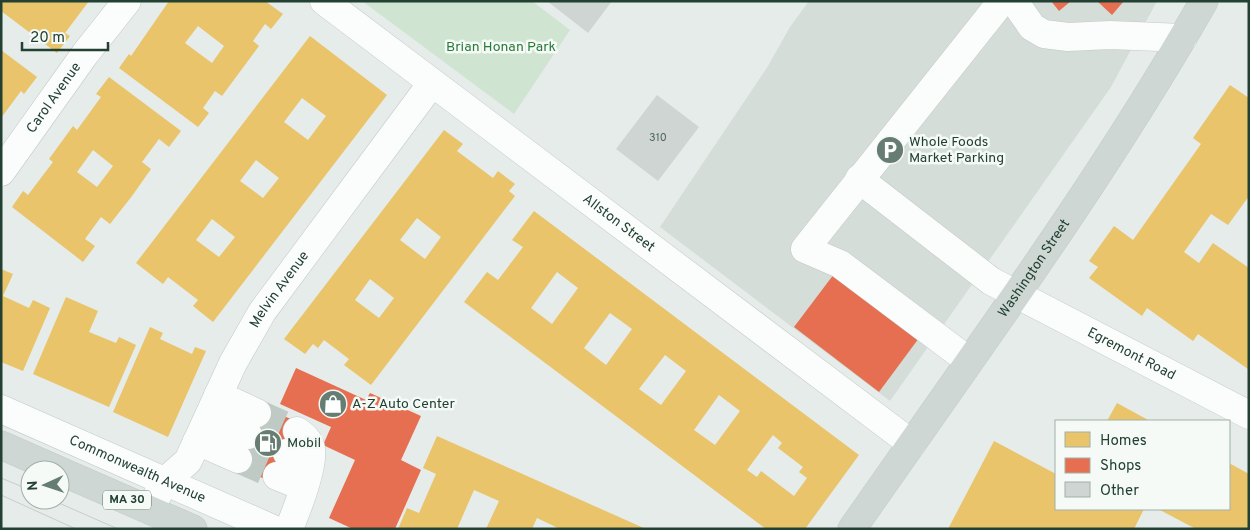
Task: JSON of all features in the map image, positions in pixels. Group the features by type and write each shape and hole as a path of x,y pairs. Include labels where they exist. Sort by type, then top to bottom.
{"main road":[{"name":"Washington Street","path":"852,529 1112,154 1184,38 1204,1"},
{"name":"MA 30","path":"1,445 36,460"},
{"name":"MA 30","path":"70,475 193,529"}],"street":[{"name":"Carol Avenue","path":"1,172 85,54 127,1"},
{"name":"Allston Street","path":"324,1 912,444"},
{"path":"969,362 840,264 805,249 1002,1"},
{"path":"1014,1 1032,27 1044,34 1068,37 1110,35 1184,38"},
{"name":"Melvin Avenue","path":"150,510 164,482 188,461 248,334 276,291 432,83"},
{"name":"Egremont Road","path":"859,179 991,281 1014,295 1249,415"},
{"name":"Commonwealth Avenue","path":"1,409 273,529"},
{"path":"208,418 248,436 208,418"},
{"path":"289,529 295,462"}],"shaded area":[{"name":"Whole Foods Market Parking","path":"809,1 1157,1 1111,87 890,401 660,227 768,66 790,27"}],"green space":[{"name":"Brian Honan Park","path":"362,1 532,1 570,30 514,114"}],"building: Homes":[{"path":"1,1 89,1 65,33 70,36 57,53 1,11"},
{"path":"169,1 265,1 283,14 271,29 265,24 253,41 259,46 222,96 215,91 203,108 209,113 198,127 119,68 129,54 131,56","holes":["198,26 224,46 212,63 185,43"]},
{"path":"310,36 387,95 213,322 193,306 198,300 168,277 163,284 136,263","holes":["302,98 326,116 308,140 284,122","256,160 279,178 263,198 240,181","212,219 235,237 219,257 196,240"]},
{"path":"1,50 37,77 24,94 21,91 1,118"},
{"path":"109,77 181,131 169,147 159,139 142,162 151,169 132,196 110,224 101,217 85,239 95,246 83,262 12,207 23,191 28,195 53,162 49,159 73,126 77,130 101,97 96,94","holes":["93,150 113,166 97,187 77,172"]},
{"path":"1230,85 1249,98 1249,196 1228,225 1211,214 1184,252 1199,263 1213,243 1249,268 1248,369 1198,334 1193,341 1147,308 1142,316 1089,278 1098,267 1089,261 1114,226 1133,240 1201,144 1193,138"},
{"path":"444,130 463,144 457,151 493,178 498,171 515,184 509,191 515,196 371,385 344,365 349,359 324,340 318,348 313,344 305,354 284,339","holes":["417,218 441,237 425,259 400,240","370,279 394,298 379,318 355,300"]},
{"path":"534,211 859,455 805,529 766,529 464,302 487,272 498,280 523,247 512,240","holes":["557,272 578,288 552,324 531,308","610,313 632,329 606,365 584,348","665,355 686,371 661,405 639,389","719,395 740,411 715,445 694,430","773,435 782,443 778,448 803,467 799,472 807,478 794,496 761,471 757,477 747,470"]},
{"path":"1,269 13,274 3,296 29,308 33,300 50,308 23,371 1,362"},
{"path":"66,297 98,311 89,332 116,343 119,337 136,345 109,407 33,374"},
{"path":"150,327 163,333 160,339 192,354 195,347 206,351 168,437 113,412"},
{"path":"1117,403 1148,420 1108,420"},
{"path":"437,436 646,529 560,529 537,518 532,529 486,529 499,501 474,490 457,529 398,529 407,508 419,513 436,474 423,468"},
{"path":"994,441 1055,473 1055,510 1144,510 1134,529 948,529"},
{"path":"1230,464 1249,474 1249,529 1196,529 1160,510 1230,510"}],"building: Shops":[{"path":"1051,1 1071,1 1059,11"},
{"path":"1097,1 1124,1 1112,15"},
{"path":"834,274 919,338 879,392 794,327"},
{"path":"296,368 366,400 370,393 421,416 401,460 421,470 395,529 353,529 329,518 355,460 323,445 331,427 280,404"},
{"path":"261,406 300,423 274,483 235,466"}],"building: Other":[{"path":"547,1 612,1 588,33"},
{"path":"657,95 699,127 658,181 616,149"}],"tunnel":[{"path":"257,413 297,431"},
{"path":"248,435 287,453"},
{"path":"238,459 277,476"}],"tram line":[{"path":"1,478 20,486"},
{"path":"1,495 76,529"},
{"path":"70,508 118,529"}],"place":[{"name":"Whole Foods Market Parking","path":"890,150"},
{"name":"A-Z Auto Center","path":"333,404"},
{"name":"Mobil","path":"268,443"}]}
